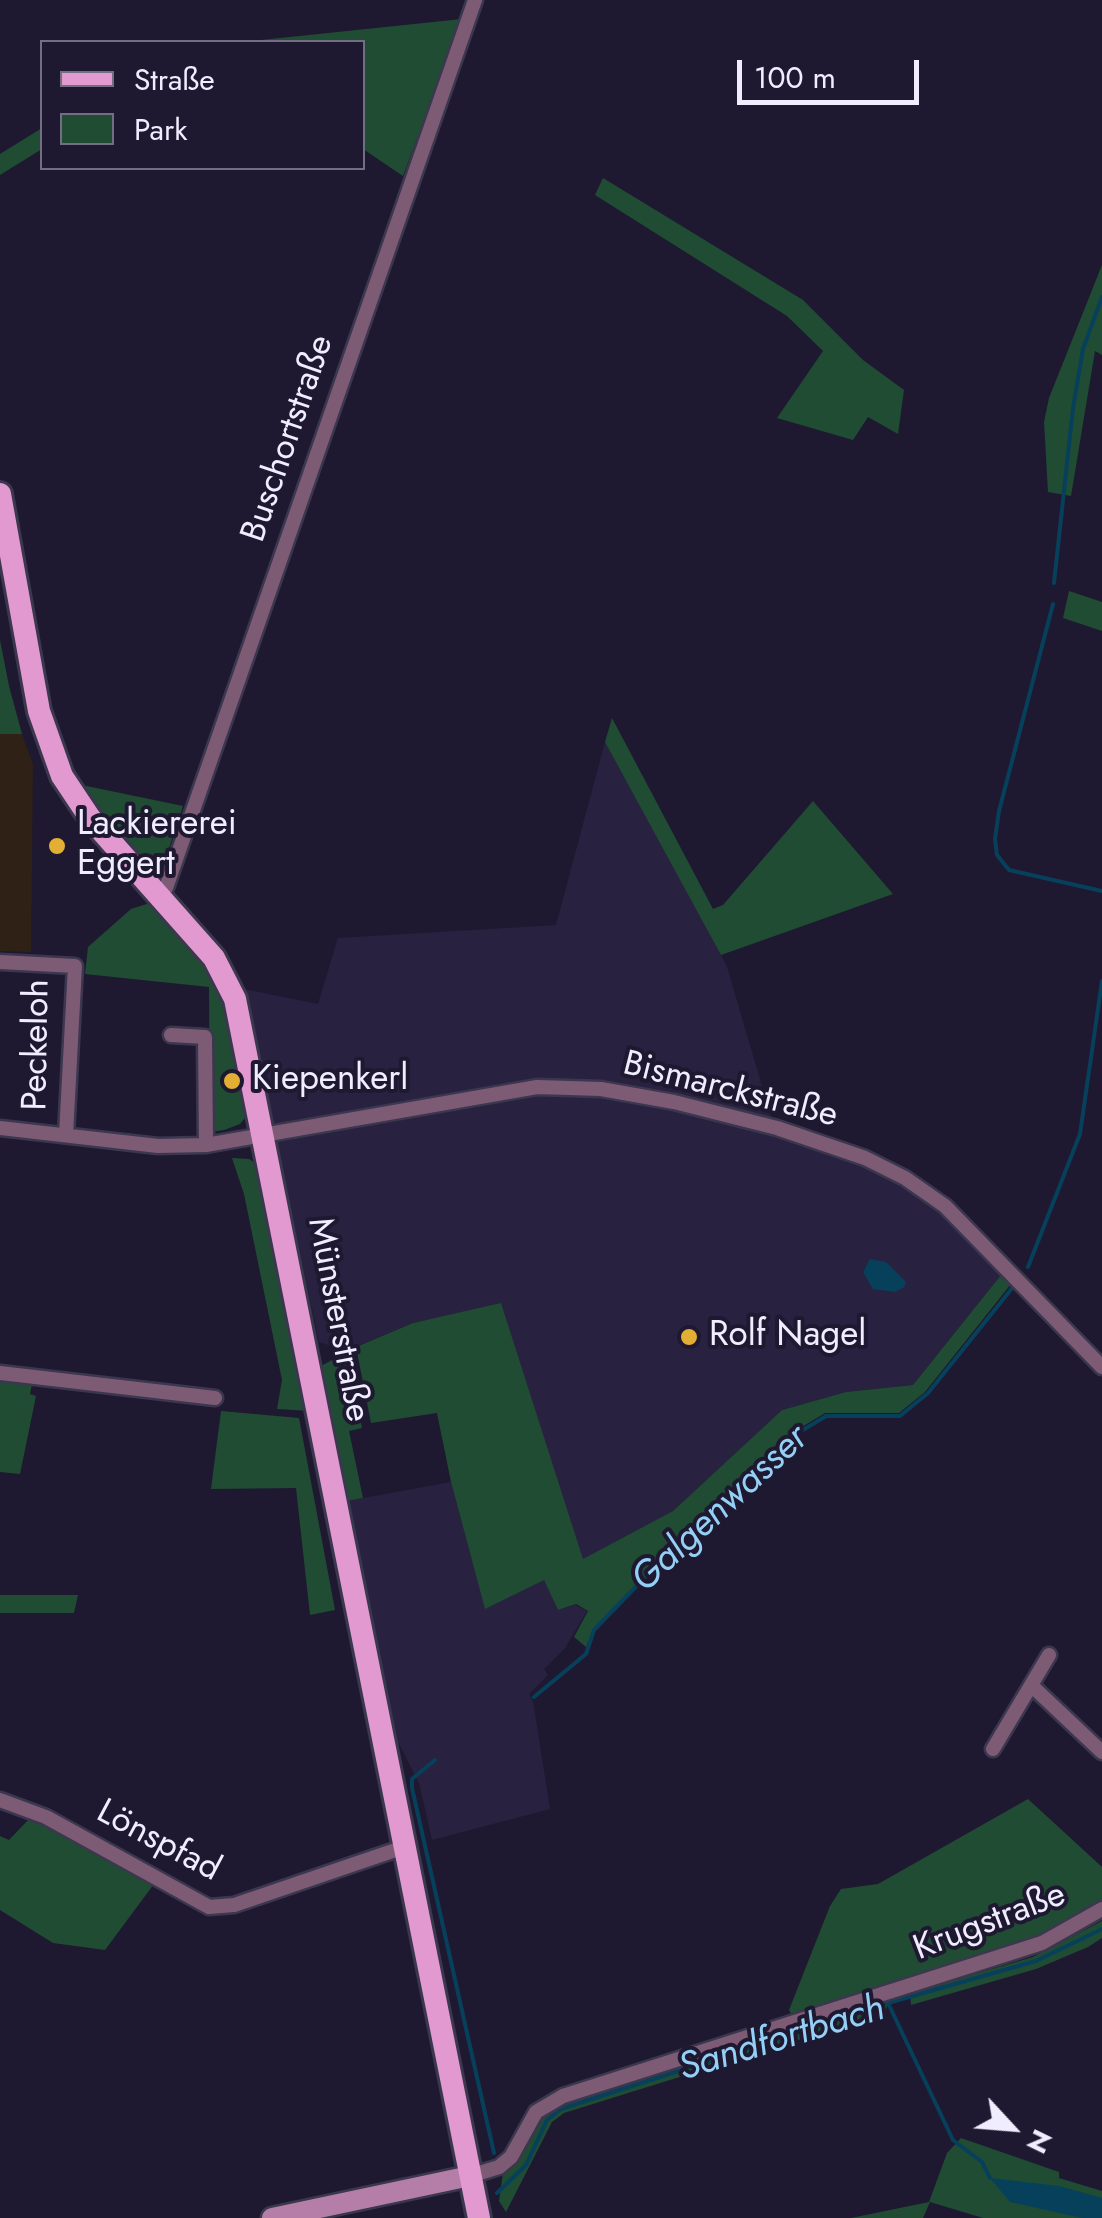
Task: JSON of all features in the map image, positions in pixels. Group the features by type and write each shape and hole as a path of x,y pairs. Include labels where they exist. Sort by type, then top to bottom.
{"main road":[{"name":"Münsterstraße","path":"0,494 39,711 54,758 72,794 90,818 214,958 230,985 240,1016 479,2218"},
{"path":"272,2218 470,2176"}],"street":[{"name":"Buschortstraße","path":"158,894 166,888 475,0"},
{"name":"Peckeloh","path":"0,962 75,966 66,1135"},
{"path":"172,1035 204,1037 206,1145"},
{"name":"Bismarckstraße","path":"0,1128 158,1146 206,1145 537,1087 600,1089 736,1116 865,1158 905,1178 945,1206 1102,1368"},
{"path":"0,1374 215,1398"},
{"path":"992,1750 1049,1655"},
{"path":"1031,1685 1102,1752"},
{"name":"Lönspfad","path":"0,1800 46,1817 209,1908 234,1905 404,1847"},
{"name":"Krugstraße","path":"470,2176 499,2167 511,2157 536,2112 563,2096 1042,1943 1102,1909"}],"shaded area":[{"path":"8,697 33,764 31,952 0,951 0,698"},
{"path":"605,742 727,967 777,1137 903,1185 941,1212 1001,1275 913,1385 846,1392 782,1410 673,1511 583,1560 501,1304 413,1323 345,1351 319,1342 244,989 318,1004 338,938 556,925"},
{"path":"451,1482 485,1608 544,1579 558,1610 575,1605 587,1611 565,1648 544,1669 548,1675 529,1694 550,1809 432,1840 419,1783 396,1738 347,1501"}],"green space":[{"path":"462,19 403,176 365,150 365,40 261,40"},
{"path":"40,129 40,150 0,175 0,154"},
{"path":"603,178 803,300 863,360 904,390 898,434 868,417 853,440 777,418 823,351 787,316 595,195"},
{"path":"1102,265 1102,355 1095,351 1071,496 1048,492 1044,422 1049,398"},
{"path":"1069,591 1102,602 1102,631 1063,618"},
{"path":"0,640 9,686 22,734 0,734"},
{"path":"612,718 713,909 723,905 813,801 893,894 721,955 605,742"},
{"path":"72,783 183,806 158,881"},
{"path":"153,902 215,972 226,994 249,1113 240,1124 224,1130 210,1132 209,987 85,974 88,947 131,909"},
{"path":"232,1158 249,1159 263,1168 310,1411 277,1409 282,1380 244,1194"},
{"path":"1001,1275 1011,1284 925,1392 899,1413 825,1413 782,1439 593,1630 586,1647 574,1637 588,1611 576,1604 558,1610 544,1580 485,1609 437,1413 371,1423 356,1347 413,1323 501,1303 583,1559 673,1511 782,1410 846,1392 913,1385"},
{"path":"332,1360 351,1366 362,1428 349,1431 363,1498 347,1501 319,1367"},
{"path":"0,1381 32,1384 30,1394 36,1396 20,1474 0,1472"},
{"path":"221,1411 299,1418 335,1610 310,1615 296,1488 211,1489"},
{"path":"0,1595 78,1595 74,1613 0,1613"},
{"path":"1028,1799 1102,1867 1102,1902 1039,1938 793,2017 789,2010 830,1906 841,1889 878,1884"},
{"path":"30,1818 154,1884 105,1950 53,1943 0,1910 0,1836 9,1840"},
{"path":"1102,1921 1102,1938 1088,1947 1036,1969 911,2005 910,1993 1033,1957"},
{"path":"889,2000 885,2013 564,2113 552,2122 506,2212 499,2201 503,2173 516,2160 538,2119 549,2109"},
{"path":"961,2138 1102,2191 1102,2218 983,2218 930,2202 923,2218 851,2218 929,2202 947,2153"}],"water":[{"path":"870,1259 886,1262 906,1282 904,1287 895,1292 873,1289 863,1272"},
{"path":"990,2178 1059,2186 1102,2198 1102,2218 1082,2218 1010,2202"}],"waterway":[{"name":"Galgenwasser","path":"1054,583 1073,408 1083,349 1102,297"},
{"name":"Galgenwasser","path":"1053,604 999,811 997,855 1009,870 1102,891"},
{"name":"Galgenwasser","path":"1028,1267 1080,1134 1102,981"},
{"name":"Galgenwasser","path":"534,1697 586,1654 594,1630 785,1441 826,1416 900,1416 928,1393 1013,1287"},
{"name":"Galgenwasser","path":"435,1760 412,1779 412,1788 494,2153"},
{"name":"Sandfortbach","path":"497,2193 526,2165 547,2120 561,2109 888,2003 1036,1961 1102,1929"},
{"path":"888,2003 953,2140 982,2162 990,2178"}],"place":[{"name":"Lackiererei Eggert","path":"57,846"},
{"name":"Kiepenkerl","path":"232,1081"},
{"name":"Rolf Nagel","path":"689,1337"}]}
